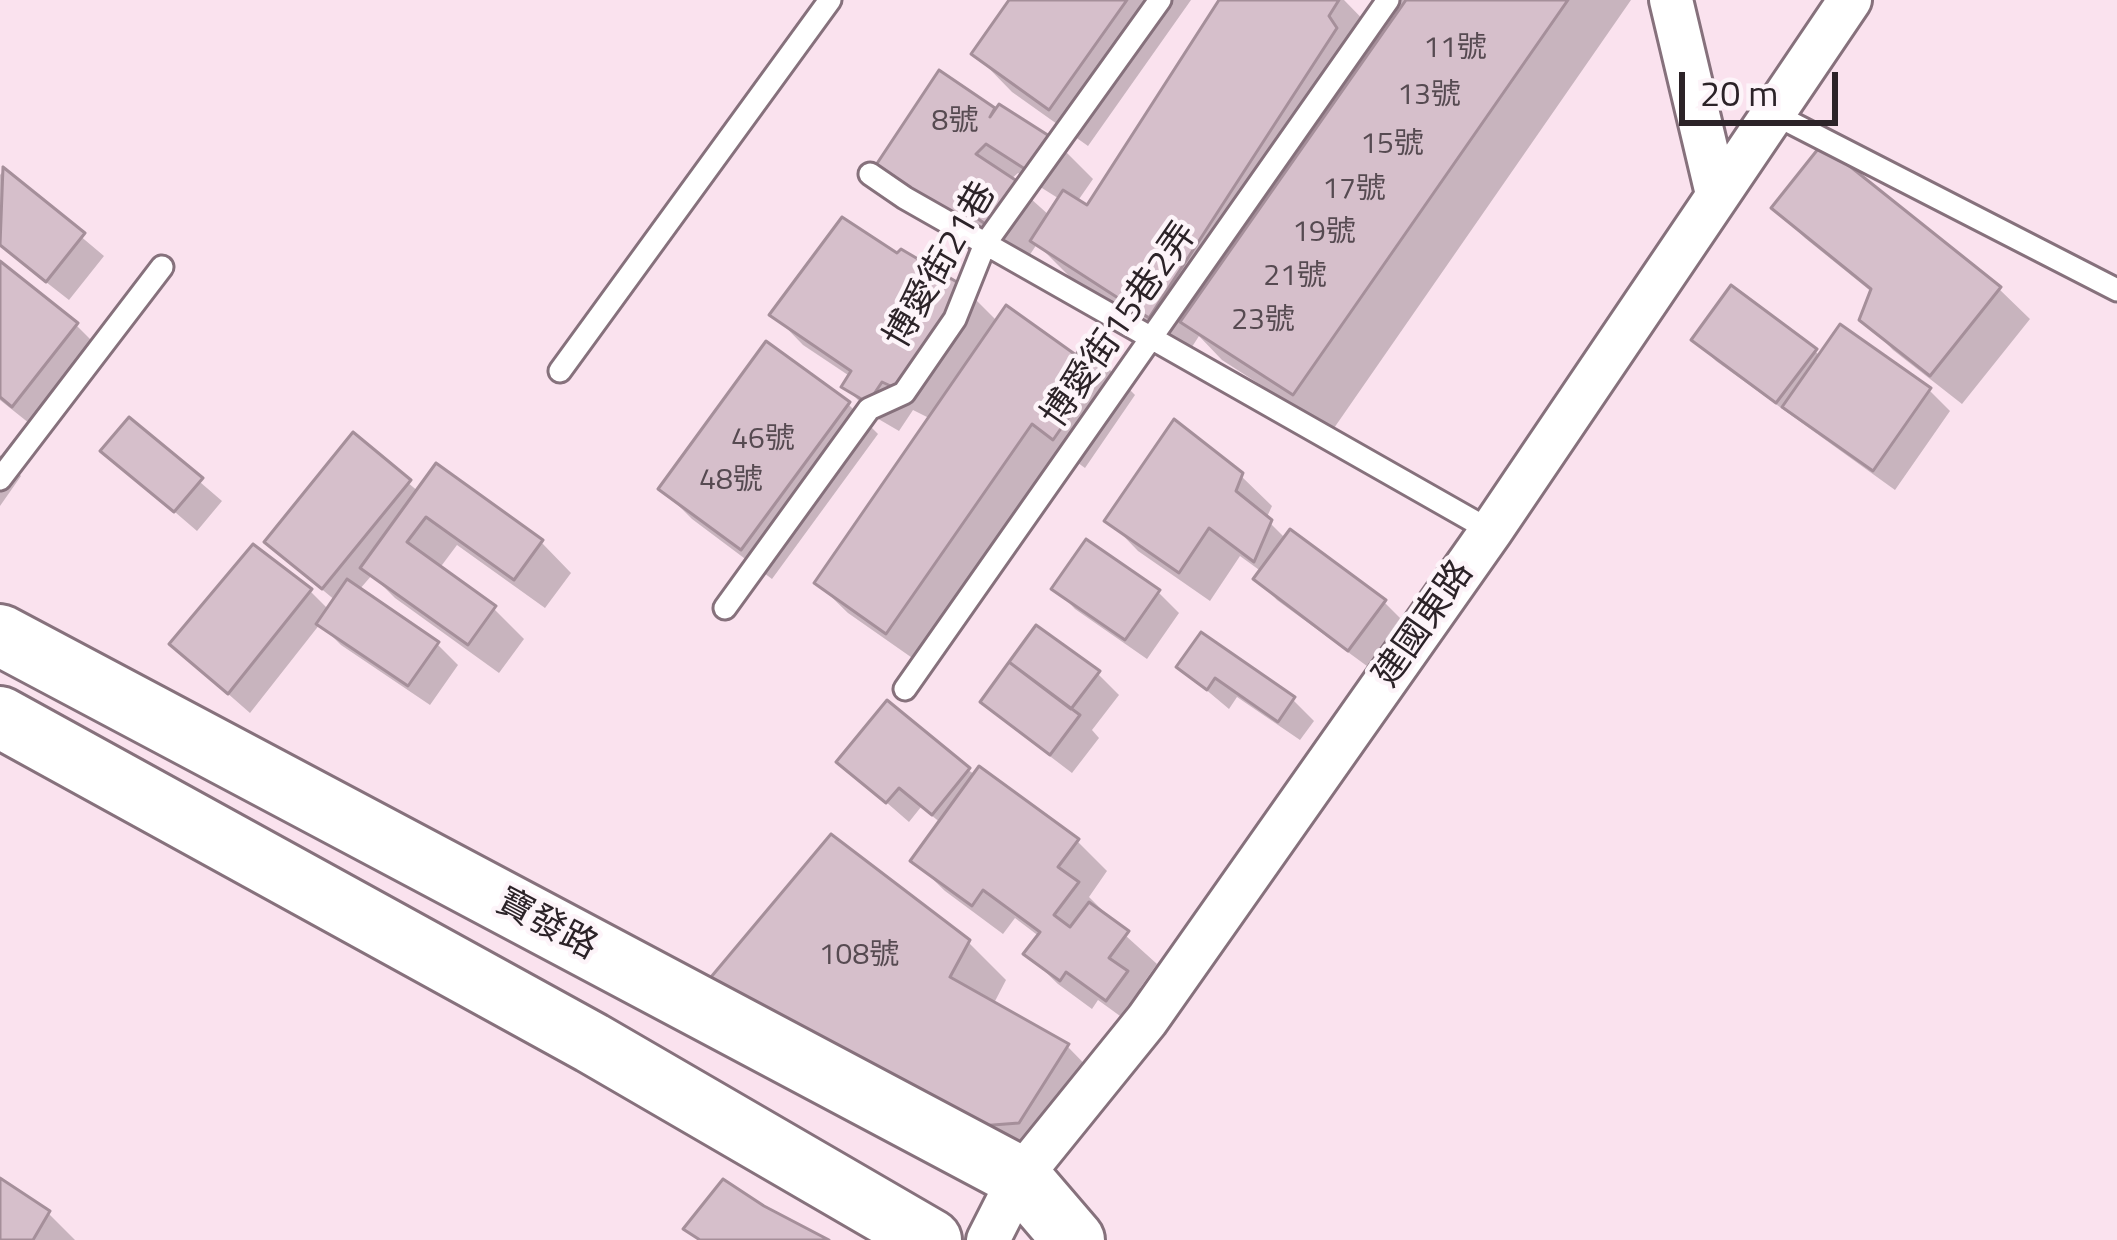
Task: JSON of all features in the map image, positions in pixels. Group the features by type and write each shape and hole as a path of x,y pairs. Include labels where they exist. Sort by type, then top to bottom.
{"main road":[{"name":"寶發路","path":"0,635 1020,1178 1074,1240"},
{"path":"0,717 592,1043 931,1240"}],"street":[{"path":"1671,0 1717,194"},
{"name":"建國東路","path":"988,1240 1020,1178 1147,1021 1491,532 1850,0"}],"lane":[{"path":"560,371 830,0"},
{"name":"博愛街21巷","path":"725,608 868,409 904,393 955,319 985,244 1160,0"},
{"name":"博愛街15巷2弄","path":"905,689 1388,0"},
{"path":"1772,113 2117,290"},
{"path":"870,174 1491,532"},
{"path":"0,479 162,267"}],"building":[{"path":"1009,0 1127,0 1049,110 971,54"},
{"path":"1219,0 1339,0 1329,16 1337,28 1149,318 1030,241 1063,190 1087,205"},
{"path":"1406,0 1568,0 1293,395 1180,322"},
{"path":"939,70 995,108 990,117 999,104 1065,146 1042,180 986,144 976,154 1026,187 995,231 974,216 967,227 913,190 905,198 870,174"},
{"path":"1822,144 2001,287 1930,376 1859,320 1871,289 1771,208"},
{"path":"3,167 85,233 46,282 0,245"},
{"path":"842,217 897,253 901,249 967,288 895,388 882,382 868,403 841,387 851,371 769,315"},
{"path":"0,261 78,323 12,407 0,397"},
{"path":"1731,285 1817,349 1776,403 1691,340"},
{"path":"1006,305 1076,355 1082,345 1107,362 1053,440 1032,424 886,634 814,583"},
{"path":"1840,324 1931,388 1873,471 1782,407"},
{"path":"766,341 850,402 741,550 658,489"},
{"path":"129,417 203,478 174,512 100,451"},
{"path":"1174,419 1243,473 1236,491 1272,520 1254,562 1209,528 1179,573 1104,521"},
{"path":"353,432 411,480 322,589 264,542"},
{"path":"436,463 543,540 514,580 426,517 407,542 496,606 468,645 360,568"},
{"path":"1290,529 1386,600 1348,651 1253,579"},
{"path":"1086,539 1160,590 1125,640 1051,589"},
{"path":"253,544 312,589 228,694 169,644"},
{"path":"347,579 439,642 408,686 316,624"},
{"path":"1036,625 1100,671 1071,709 1009,662"},
{"path":"1201,632 1295,697 1278,722 1215,678 1207,690 1176,667"},
{"path":"1009,662 1080,715 1050,755 980,702"},
{"path":"887,700 970,768 932,815 899,788 886,803 836,762"},
{"path":"979,766 1079,839 1058,867 1079,882 1054,915 1070,927 1089,902 1129,931 1109,958 1128,971 1106,1001 1066,972 1060,981 1023,954 1040,932 983,890 972,906 910,861"},
{"path":"831,834 970,940 950,977 1069,1044 1019,1123 980,1126 706,983"},
{"path":"0,1178 50,1211 33,1240 0,1240"},
{"path":"723,1179 829,1240 700,1240 683,1229"}]}
